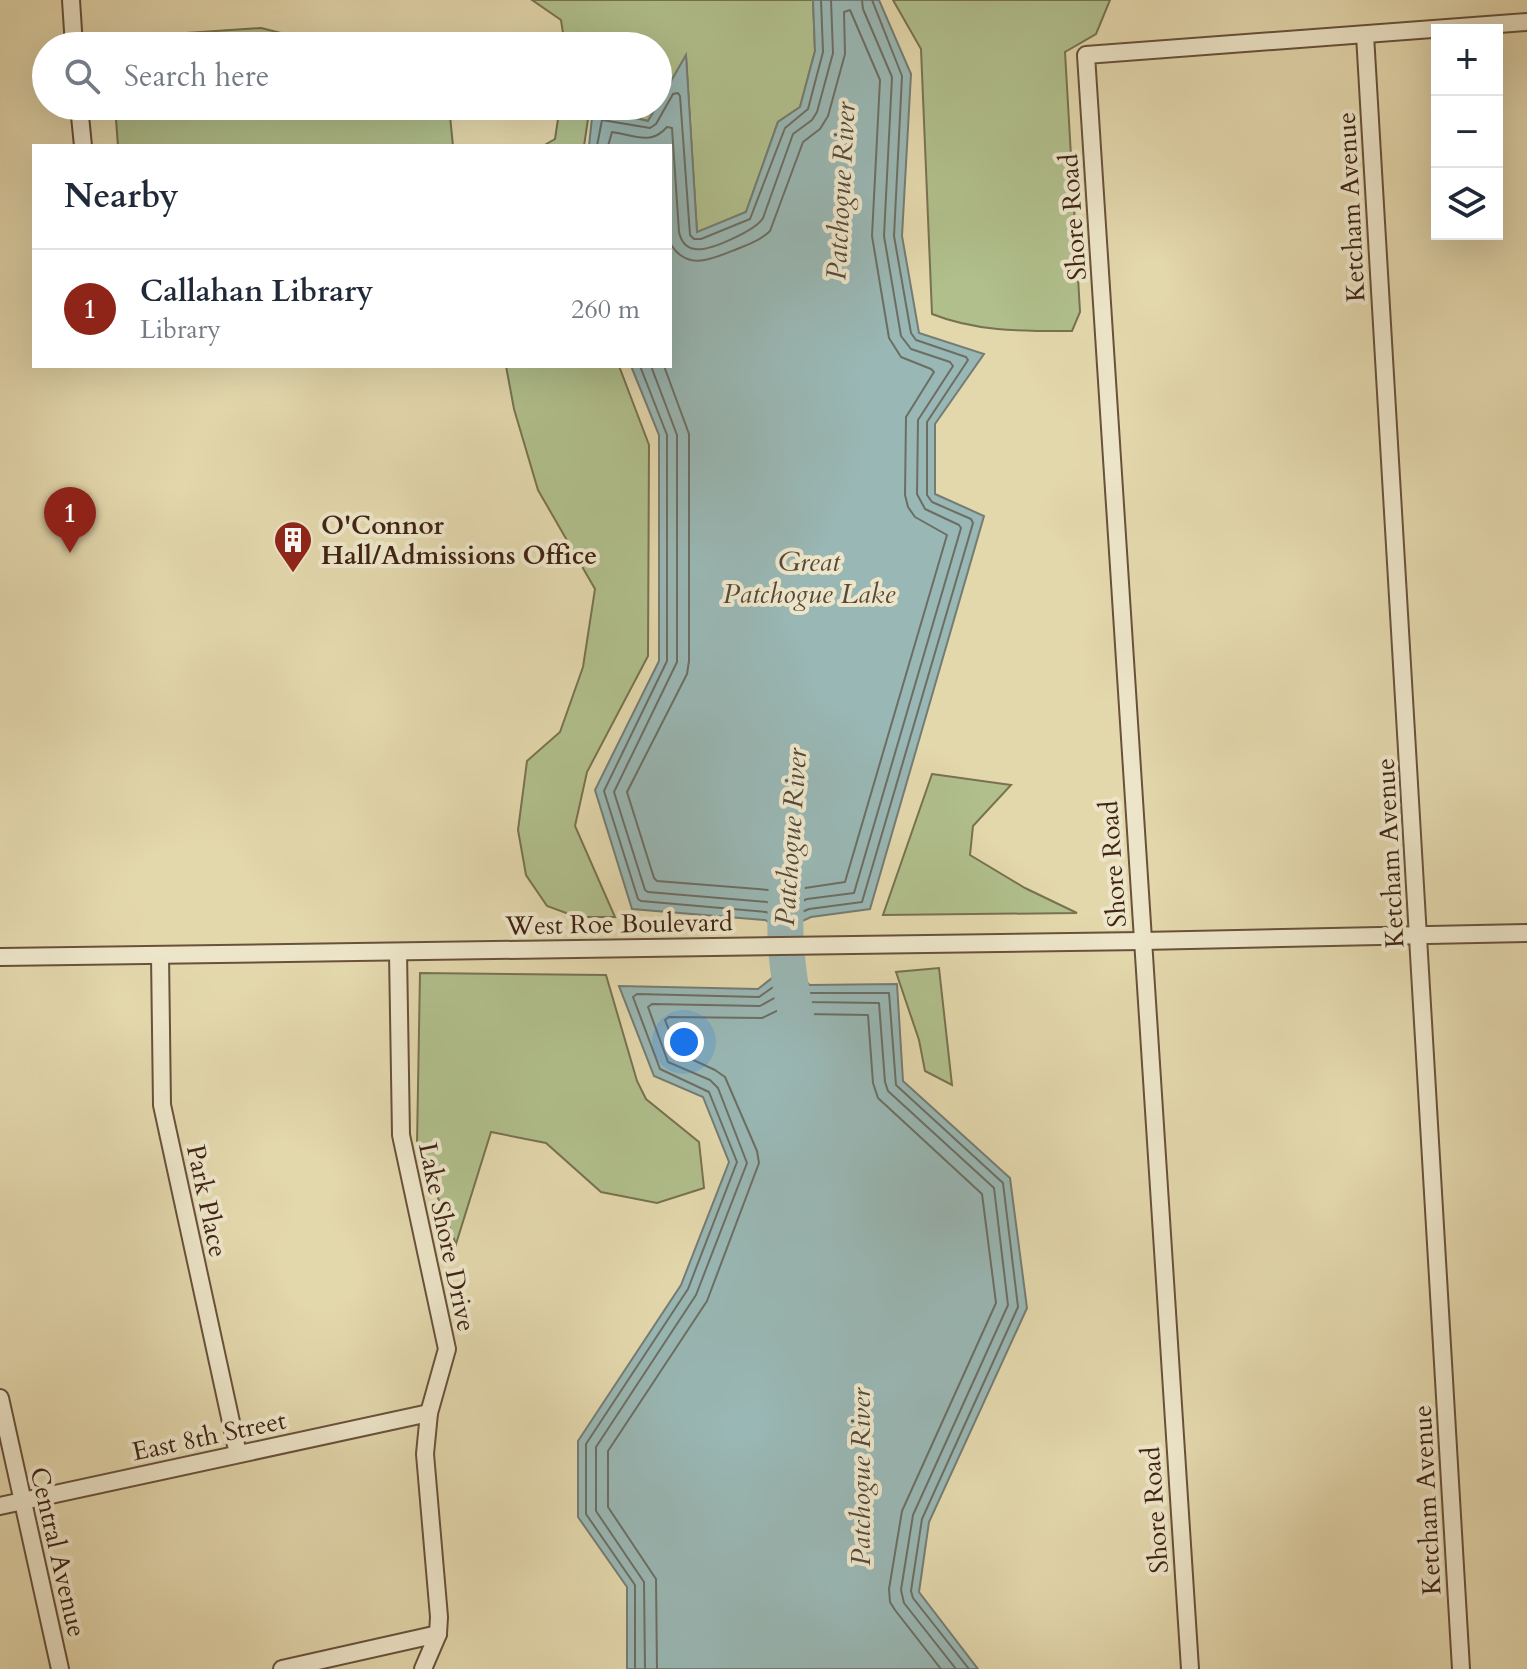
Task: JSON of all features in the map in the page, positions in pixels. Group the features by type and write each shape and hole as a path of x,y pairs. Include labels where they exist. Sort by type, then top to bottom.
{"street":[{"path":"71,0 73,32"},
{"path":"1365,35 1527,22"},
{"name":"Shore Road","path":"1190,1669 1086,55 1365,35"},
{"name":"Ketcham Avenue","path":"1365,35 1461,1669"},
{"path":"80,120 83,144"},
{"name":"West Roe Boulevard","path":"0,957 1527,933"},
{"name":"Lake Shore Drive","path":"398,952 401,1135 447,1349 429,1413 425,1454 439,1617 438,1634 423,1669"},
{"name":"Park Place","path":"160,955 162,1105 238,1454"},
{"name":"Central Avenue","path":"0,1398 60,1669"},
{"name":"East 8th Street","path":"0,1506 429,1413"},
{"path":"282,1669 438,1634"}],"green space":[{"path":"532,0 813,0 815,51 800,107 778,122 746,212 697,233 686,57 672,80 672,32 563,32 561,20"},
{"path":"893,0 1110,0 1096,34 1065,52 1080,312 1072,331 983,327 932,314 921,49"},
{"path":"261,28 277,32 202,32"},
{"path":"116,120 450,120 453,144 118,144"},
{"path":"558,120 588,120 584,144 546,144 555,139"},
{"path":"506,368 620,368 649,445 648,656 587,772 575,826 615,917 577,917 547,906 526,875 518,830 527,761 560,732 583,667 595,589 538,490 514,409"},
{"path":"932,774 1011,785 973,826 970,855 1025,888 1077,913 883,915"},
{"path":"939,968 952,1085 925,1071 919,1040 896,972"},
{"path":"420,973 606,975 637,1081 646,1099 699,1142 704,1188 657,1203 601,1192 546,1143 491,1132 456,1244 417,1144"}],"water":[{"name":"Great Patchogue Lake","path":"813,0 879,0 911,74 902,236 919,333 984,354 935,424 935,494 984,516 870,909 811,917 783,930 765,920 632,909 595,790 659,661 659,435 632,368 672,368 672,144 589,144 592,120 672,120 672,79 686,55 697,232 746,212 778,122 800,107 815,51"},
{"path":"786,967 810,985 897,984 903,1081 1010,1178 1027,1308 929,1522 919,1592 978,1669 627,1669 627,1587 578,1517 578,1441 681,1285 729,1162 703,1097 654,1076 619,986 758,989"}],"waterway":[{"name":"Patchogue River","path":"787,883 786,949 796,1015"}],"place":[{"name":"Callahan Library","path":"70,553"},
{"name":"O'Connor Hall/Admissions Office","path":"293,574"}]}
